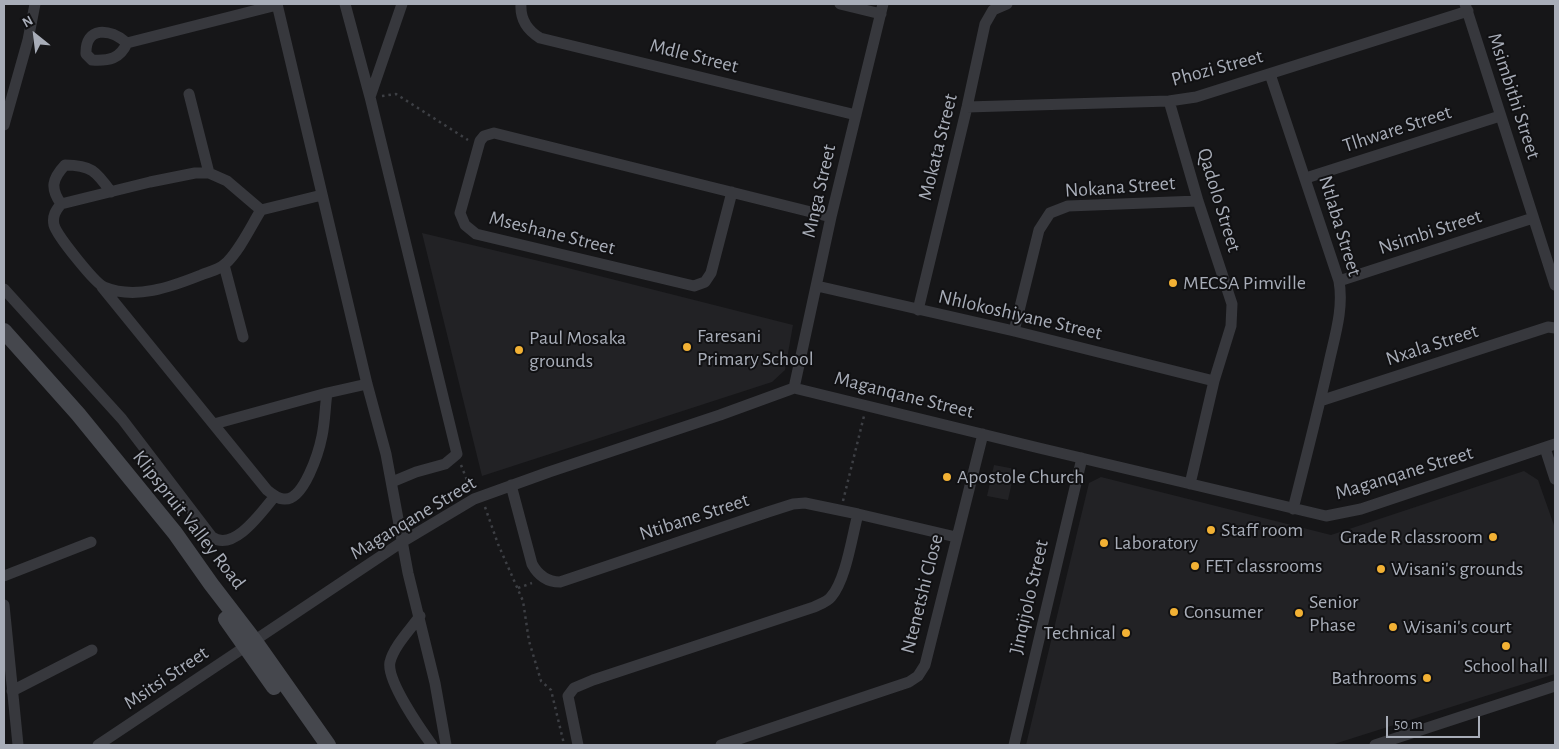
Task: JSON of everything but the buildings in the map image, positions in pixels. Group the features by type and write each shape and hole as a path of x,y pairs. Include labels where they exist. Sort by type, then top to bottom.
{"street":[{"path":"4,125 28,40 35,4"},
{"path":"127,43 277,4 392,482 402,542 435,683 446,745"},
{"path":"345,4 370,97 457,454 446,464 416,472 392,482"},
{"path":"370,97 402,4"},
{"name":"Mdle Street","path":"520,4 521,14 527,27 540,38 856,115"},
{"path":"840,4 882,9"},
{"name":"Mokata Street","path":"918,310 986,20 993,10 1007,4"},
{"name":"Phozi Street","path":"967,107 1169,101 1196,97 1466,8"},
{"name":"Msimbithi Street","path":"1466,8 1555,285"},
{"name":"Mnga Street","path":"794,388 831,217 882,9"},
{"name":"Ntlaba Street","path":"1270,74 1339,281 1341,309 1293,509"},
{"path":"189,94 209,173"},
{"name":"Qadolo Street","path":"1169,101 1198,201 1232,304 1231,326 1214,381 1190,484"},
{"name":"Tlhware Street","path":"1306,178 1500,116"},
{"path":"478,146 482,138 487,135 501,134 831,217"},
{"name":"Mseshane Street","path":"478,146 460,213 462,220 470,230 476,234 688,286 703,283 711,274 732,192"},
{"path":"61,204 54,190 56,175 65,165 82,165 95,172 111,192"},
{"path":"261,210 227,180 209,173 195,173 61,204 53,218 56,230 69,249 267,490 275,496 284,500 292,497 299,491 310,474 322,436 327,393"},
{"path":"102,287 129,293 168,287 188,281 224,265 240,245 261,210 322,195"},
{"name":"Nokana Street","path":"1014,332 1039,230 1050,213 1068,206 1198,201"},
{"name":"Nsimbi Street","path":"1339,281 1533,218"},
{"path":"224,265 243,337"},
{"name":"Nhlokoshiyane Street","path":"817,286 1214,381"},
{"path":"4,290 122,419 215,540 238,535 254,522 275,496"},
{"name":"Nxala Street","path":"1320,401 1548,327 1555,328"},
{"name":"Klipspruit Valley Road","path":"4,330 78,414 175,533 211,584 316,745"},
{"name":"Klipspruit Valley Road","path":"4,340 86,434 171,546 328,745"},
{"path":"214,424 367,384"},
{"name":"Maganqane Street","path":"250,644 402,542 478,498 794,388 1326,516 1361,509 1550,446"},
{"name":"Ntenetshi Close","path":"721,745 912,681 925,665 983,434"},
{"path":"1550,446 1555,479"},
{"name":"Jinqijolo Street","path":"1014,745 1082,458"},
{"name":"Ntibane Street","path":"511,485 532,564 539,574 553,582 560,582 794,504 805,503 841,510 956,538"},
{"path":"578,745 568,696 574,688 814,607 829,600 841,580 858,514"},
{"path":"4,576 91,542"},
{"path":"4,605 18,745"},
{"path":"420,616 399,645 390,662 390,667 392,678 412,717 432,745"},
{"name":"Msitsi Street","path":"98,745 250,644"},
{"path":"12,690 92,650"},
{"path":"1375,745 1555,686"}],"path":[{"path":"370,97 396,94 478,146"},
{"path":"841,510 866,405"},
{"path":"457,454 522,601 530,641 541,680 551,690 565,745"}],"shaded area":[{"path":"422,233 793,325 785,370 772,382 482,476"},
{"path":"994,465 1015,469 1008,500 987,496"},
{"path":"1524,471 1538,480 1555,528 1555,674 1331,745 1026,745 1089,483 1101,477 1331,535"}],"place":[{"name":"MECSA Pimville","path":"1173,283"},
{"name":"Faresani Primary School","path":"687,347"},
{"name":"Paul Mosaka grounds","path":"519,350"},
{"name":"Apostole Church","path":"947,477"},
{"name":"Staff room","path":"1211,530"},
{"name":"Grade R classroom","path":"1493,537"},
{"name":"Laboratory","path":"1104,543"},
{"name":"FET classrooms","path":"1195,566"},
{"name":"Wisani's grounds","path":"1381,569"},
{"name":"Consumer","path":"1174,612"},
{"name":"Senior Phase","path":"1299,613"},
{"name":"Wisani's court","path":"1393,627"},
{"name":"Technical","path":"1126,633"},
{"name":"School hall","path":"1506,646"},
{"name":"Bathrooms","path":"1427,678"}]}
